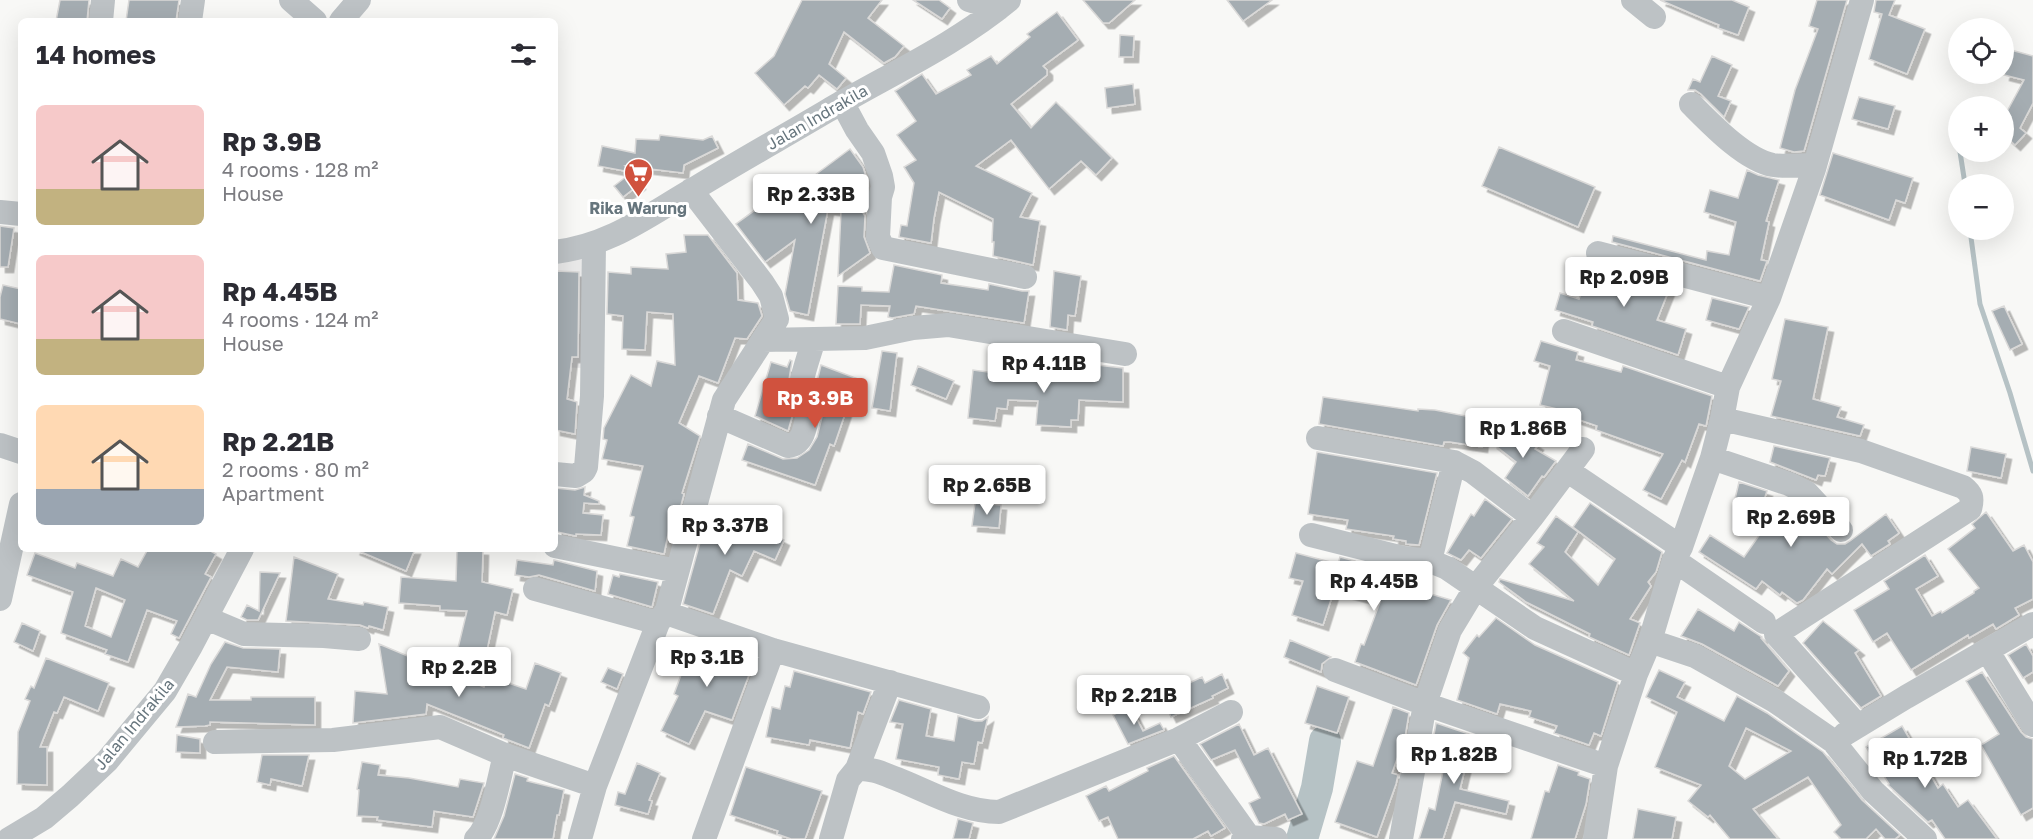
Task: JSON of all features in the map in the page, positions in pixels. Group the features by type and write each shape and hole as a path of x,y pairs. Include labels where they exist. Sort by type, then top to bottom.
{"street":[{"path":"101,18 103,0"},
{"path":"190,18 193,0"},
{"path":"291,0 312,18"},
{"path":"344,18 359,0"},
{"path":"969,0 1004,5"},
{"path":"1634,0 1654,17"},
{"path":"1595,839 1606,765 1712,458 1728,387 1769,298 1815,165 1862,0"},
{"name":"Jalan Indrakila","path":"558,251 594,244 634,225 842,102 930,53 1004,5"},
{"path":"842,102 873,153 881,176 884,187 880,197 878,237 883,249 1025,278"},
{"path":"1691,104 1718,132 1760,160 1772,165 1815,165"},
{"path":"580,839 596,786 662,618 724,400 777,319 771,296 691,190"},
{"path":"0,212 18,214"},
{"path":"558,474 576,476 586,467 592,396 594,244"},
{"path":"1598,253 1769,298"},
{"path":"763,340 865,338 913,328 948,325 1125,354"},
{"path":"1564,331 1728,387"},
{"path":"718,417 788,446 798,443 802,438 809,410 809,405 802,396 801,387 814,339"},
{"path":"1722,419 1861,451 1963,487 1971,494 1970,509 1776,634 1858,726"},
{"path":"1318,438 1454,462 1473,472 1532,517"},
{"path":"0,445 18,451"},
{"path":"1401,839 1425,704 1450,630 1476,586 1568,471 1583,448"},
{"path":"1712,458 1789,484 1807,494 1841,530"},
{"path":"1430,561 1454,462"},
{"path":"1568,471 1764,622"},
{"path":"0,599 18,518"},
{"path":"1311,535 1403,558 1430,561 1447,568 1535,628 1636,674"},
{"path":"558,547 676,571"},
{"name":"Jalan Indrakila","path":"9,839 44,819 107,760 165,691 206,618 236,552"},
{"path":"535,589 662,618 978,707"},
{"path":"206,618 244,634 359,639"},
{"path":"1833,741 2033,624"},
{"path":"1650,641 1695,656 1775,700 1833,741 1873,791 1925,839"},
{"path":"704,839 773,650"},
{"path":"1987,650 2033,725"},
{"path":"1335,670 1425,704 1606,765"},
{"path":"831,839 848,780 857,769 890,682"},
{"path":"857,769 868,768 956,804 984,812 999,812 1179,739 1231,712"},
{"path":"215,742 333,740 440,727 505,755 596,786"},
{"path":"1179,739 1246,838 1276,839"},
{"path":"476,839 482,833 488,820 505,755"}],"shaded area":[{"path":"558,255 584,256 584,368 558,367"}],"building":[{"path":"60,0 89,0 87,18 57,18"},
{"path":"129,0 179,0 176,18 126,18"},
{"path":"802,0 882,0 868,18 904,46 895,57 884,63 844,32 829,64 846,78 837,89 819,75 808,88 805,86 784,105 755,73 774,56"},
{"path":"913,0 939,0 950,8 942,19"},
{"path":"1083,0 1135,0 1109,23 1103,23"},
{"path":"1227,0 1272,0 1243,21"},
{"path":"1660,0 1732,0 1749,7 1738,35 1718,28 1719,25"},
{"path":"1817,0 1847,0 1804,151 1794,152 1780,148 1795,90 1818,29 1809,26"},
{"path":"1876,0 1895,0 1889,15 1925,29 1907,74 1869,59 1882,14 1874,12"},
{"path":"1057,12 1078,40 1043,66 1047,70 1047,75 1011,104 1031,128 1056,102 1112,158 1096,175 1081,161 1049,189 1011,140 976,166 1032,193 1020,217 1040,221 1033,265 993,256 993,219 939,192 931,243 899,237 901,225 907,226 914,183 904,167 916,160 897,135 916,121 895,91 922,74 936,94 971,75 967,70 991,56 997,64 1030,37 1027,34"},
{"path":"1120,35 1134,36 1133,57 1119,57"},
{"path":"2014,51 2033,56 2033,103 2020,128 2026,133 2015,145 2014,98 2024,80 2014,78"},
{"path":"1712,56 1732,65 1718,96 1731,101 1724,117 1701,94 1695,90 1688,90 1693,79 1700,82"},
{"path":"1133,84 1135,104 1107,108 1105,88"},
{"path":"1859,97 1895,106 1888,129 1852,119"},
{"path":"660,135 703,140 712,136 718,148 684,165 683,173 625,166 630,172 598,166 602,146 635,153 636,139 659,140"},
{"path":"1499,147 1595,187 1578,227 1482,186"},
{"path":"850,149 863,167 867,180 868,186 853,197 865,216 864,237 870,253 838,276 841,211 828,209 808,315 790,311 785,294 795,240 765,262 736,224 788,186 792,192"},
{"path":"1833,153 1913,178 1905,203 1896,200 1889,220 1820,195"},
{"path":"1747,170 1779,180 1766,221 1769,222 1761,260 1767,261 1760,281 1612,242 1613,236 1706,260 1707,251 1729,255 1736,222 1704,212 1710,190 1738,198"},
{"path":"631,173 640,184 623,197 614,186"},
{"path":"0,226 14,228 8,267 0,267"},
{"path":"684,235 708,235 737,273 738,300 758,303 762,316 747,339 735,338 718,383 699,376 679,423 700,436 682,493 684,494 674,531 669,530 664,554 627,546 634,517 630,516 643,466 602,459 607,440 603,439 604,428 631,375 651,386 657,361 675,365 673,314 647,312 645,350 622,349 623,316 607,314 608,272 631,274 631,267 668,269 666,254 686,252"},
{"path":"894,265 942,275 941,283 988,290 989,284 1029,291 1024,323 916,306 914,314 892,318 888,317 890,306 861,305 860,324 836,324 838,286 862,287 862,291 889,292"},
{"path":"1590,265 1670,287 1657,320 1686,329 1678,355 1592,326 1593,322 1555,310 1560,293 1579,299"},
{"path":"558,271 579,272 578,357 572,357 567,399 577,402 575,434 558,431"},
{"path":"1054,271 1081,276 1075,316 1068,315 1067,330 1050,327"},
{"path":"3,285 18,288 18,323 0,319 0,297"},
{"path":"1712,298 1749,307 1739,329 1706,320"},
{"path":"2004,306 2022,344 2010,350 1992,311"},
{"path":"1785,319 1828,327 1813,399 1841,407 1837,417 1864,425 1860,436 1771,416 1781,381 1772,379"},
{"path":"1541,341 1578,352 1576,360 1621,372 1623,366 1712,396 1706,426 1699,424 1685,462 1682,460 1661,499 1643,490 1663,454 1596,430 1597,426 1565,415 1566,411 1540,405 1550,366 1534,361"},
{"path":"882,351 897,353 890,411 872,408"},
{"path":"790,360 792,361 787,392 794,410 788,431 755,416 771,362 787,367"},
{"path":"821,365 858,379 857,406 848,405 834,446 830,444 815,485 742,460 748,444 783,459 797,458 809,450 817,437 823,413 821,400 815,390"},
{"path":"1097,365 1123,368 1123,402 1079,400 1078,420 1071,420 1071,427 1036,425 1038,401 1008,400 1007,409 997,408 995,421 968,418 973,370 1011,375 1095,378"},
{"path":"918,366 954,381 946,399 911,385"},
{"path":"1323,397 1418,411 1418,409 1435,410 1486,420 1482,447 1450,442 1444,442 1443,446 1319,424"},
{"path":"1507,424 1538,445 1535,449 1556,461 1528,496 1505,478 1516,462 1492,443"},
{"path":"1774,446 1830,458 1825,476 1818,475 1816,480 1770,462"},
{"path":"1971,447 2006,454 2001,478 1967,471"},
{"path":"1317,452 1437,473 1419,545 1406,544 1406,541 1393,539 1394,536 1346,529 1348,520 1308,514"},
{"path":"1739,482 1767,491 1765,497 1784,511 1788,505 1820,528 1837,544 1850,541 1886,514 1899,533 1888,541 1890,544 1871,556 1862,544 1832,574 1827,569 1803,600 1797,603 1782,592 1780,595 1762,581 1756,589 1699,552 1710,535 1744,557 1765,527 1759,523 1768,511 1734,503"},
{"path":"585,487 584,495 599,501 599,504 584,503 583,513 603,515 601,535 576,534 576,536 558,532 558,488 575,490"},
{"path":"1485,499 1512,519 1481,558 1469,550 1461,560 1447,553 1471,514 1474,516"},
{"path":"975,503 1001,505 999,528 972,526"},
{"path":"1590,503 1662,552 1656,572 1648,582 1651,586 1630,619 1640,623 1629,655 1589,637 1590,634 1526,602 1499,582 1500,579 1574,601 1529,564 1544,547 1537,543 1556,516 1578,532 1565,552 1598,585 1615,559 1573,527"},
{"path":"715,506 784,540 775,560 754,551 742,576 730,570 713,614 683,604 704,528"},
{"path":"1986,512 2013,551 2024,545 2033,562 2033,599 2015,608 2019,615 1996,629 1993,624 1969,638 1968,635 1911,670 1887,633 1873,642 1854,610 1889,589 1884,581 1925,555 1938,576 1916,589 1932,616 1941,611 1942,613 1974,593 1979,588 1948,549 1975,528 1972,524"},
{"path":"146,552 212,552 216,554 205,574 211,577 179,638 171,634 177,621 147,610 128,662 105,654 107,650 61,633 73,592 27,575 35,553 75,568 77,563 113,576 121,559 138,567","holes":["96,588 125,600 111,637 85,626"]},
{"path":"361,552 414,552 406,571"},
{"path":"457,552 483,552 482,582 513,589 507,615 495,612 486,655 458,648 467,611 440,610 440,606 399,603 401,577 456,581"},
{"path":"1296,553 1338,564 1340,557 1355,561 1354,563 1419,582 1417,596 1421,591 1451,600 1437,625 1416,685 1355,662 1380,602 1334,590 1323,625 1292,615 1303,581 1289,578"},
{"path":"294,557 338,574 328,599 388,607 383,630 360,625 286,621"},
{"path":"517,560 553,565 554,560 597,571 595,591 539,575 529,577 515,575"},
{"path":"260,572 280,573 258,620 247,620 241,617 247,605 259,611"},
{"path":"620,574 658,582 652,607 608,594 613,575 619,577"},
{"path":"1698,609 1734,631 1739,622 1762,637 1789,671 1778,686 1702,644 1681,636"},
{"path":"1496,618 1535,645 1618,682 1601,736 1594,733 1589,745 1554,733 1557,726 1529,717 1531,711 1500,704 1497,714 1457,700 1469,658 1463,653 1477,635 1479,637"},
{"path":"1823,621 1859,650 1855,653 1881,696 1861,708 1803,643"},
{"path":"22,623 40,631 33,651 14,642"},
{"path":"1290,640 1331,657 1322,664 1321,672 1284,657"},
{"path":"703,641 755,659 732,720 705,711 689,744 661,731 678,696 674,694 693,642 701,645"},
{"path":"225,642 243,648 280,649 278,672 227,667 210,700 251,700 251,697 315,697 315,725 210,722 210,725 205,726 176,727 188,694 196,697 211,664"},
{"path":"379,644 422,662 426,684 446,685 451,674 484,687 488,676 526,689 535,663 561,673 549,706 545,704 529,748 503,738 504,735 427,704 426,714 353,723 355,691 387,694"},
{"path":"2026,644 2033,656 2033,672 2023,678 2008,655"},
{"path":"46,658 109,683 98,711 64,697 57,713 54,712 40,747 47,747 47,785 17,784 18,732 30,701 25,699 31,686 34,688"},
{"path":"608,668 623,674 617,689 601,682"},
{"path":"1659,670 1685,682 1677,697 1724,721 1737,696 1767,713 1823,752 1862,800 1900,835 1895,839 1885,839 1876,829 1866,839 1841,839 1834,832 1841,825 1808,777 1753,809 1778,839 1730,839 1710,815 1708,817 1688,801 1701,785 1655,767 1677,712 1646,697","holes":["1746,728 1791,751 1745,779 1729,766"]},
{"path":"794,671 871,692 863,714 858,712 850,748 810,740 809,745 766,737 772,707 780,709 785,686 790,687"},
{"path":"1982,672 2021,732 2033,739 2033,808 2021,815 1981,745 1999,734 1966,681"},
{"path":"1222,674 1228,688 1212,696 1213,698 1171,717 1161,696 1202,677 1205,683"},
{"path":"1317,686 1349,697 1337,733 1305,723"},
{"path":"899,700 931,709 926,736 954,741 958,716 975,721 982,721 988,717 982,743 978,742 974,764 962,762 959,779 938,775 939,767 896,759 903,724 890,722"},
{"path":"1130,706 1143,731 1160,723 1164,730 1128,744 1113,715"},
{"path":"1393,707 1409,713 1405,737 1392,773 1398,775 1396,784 1377,837 1335,822 1357,761 1373,766"},
{"path":"1436,723 1469,734 1464,760 1467,760 1460,789 1509,801 1506,814 1455,802 1443,839 1419,839 1429,808 1435,810 1447,752 1432,746"},
{"path":"1239,724 1254,755 1268,748 1302,814 1288,820 1285,814 1264,824 1259,823 1249,803 1260,798 1235,750 1211,760 1200,744"},
{"path":"1902,726 1938,788 1943,784 1958,807 1968,800 1997,839 1945,839 1932,820 1928,822 1888,785 1866,747"},
{"path":"177,735 200,739 200,753 176,752"},
{"path":"262,755 309,755 302,786 271,779 270,785 257,782"},
{"path":"1174,756 1225,828 1211,836 1208,831 1193,839 1118,839 1108,817 1099,821 1086,796 1106,786 1109,791 1148,771 1147,768"},
{"path":"362,762 380,765 378,775 458,787 460,779 484,783 473,817 434,811 432,827 377,820 378,817 357,816 359,790 357,789"},
{"path":"637,763 660,773 649,800 652,801 648,814 615,805 618,792 625,794"},
{"path":"1558,765 1579,772 1578,775 1590,779 1586,804 1575,839 1531,839 1545,791 1549,792"},
{"path":"746,767 822,791 805,839 791,839 777,834 778,831 730,815"},
{"path":"515,774 528,778 527,781 564,790 553,839 494,839 504,816"},
{"path":"1638,809 1676,817 1672,839 1633,839"},
{"path":"958,819 973,823 969,839 953,839"}],"waterway":[{"path":"1962,162 1963,174"},
{"path":"1971,240 1980,304 2033,471"},
{"path":"1302,839 1317,788 1325,741"}],"place":[{"name":"Rika Warung","path":"638,198"}]}
